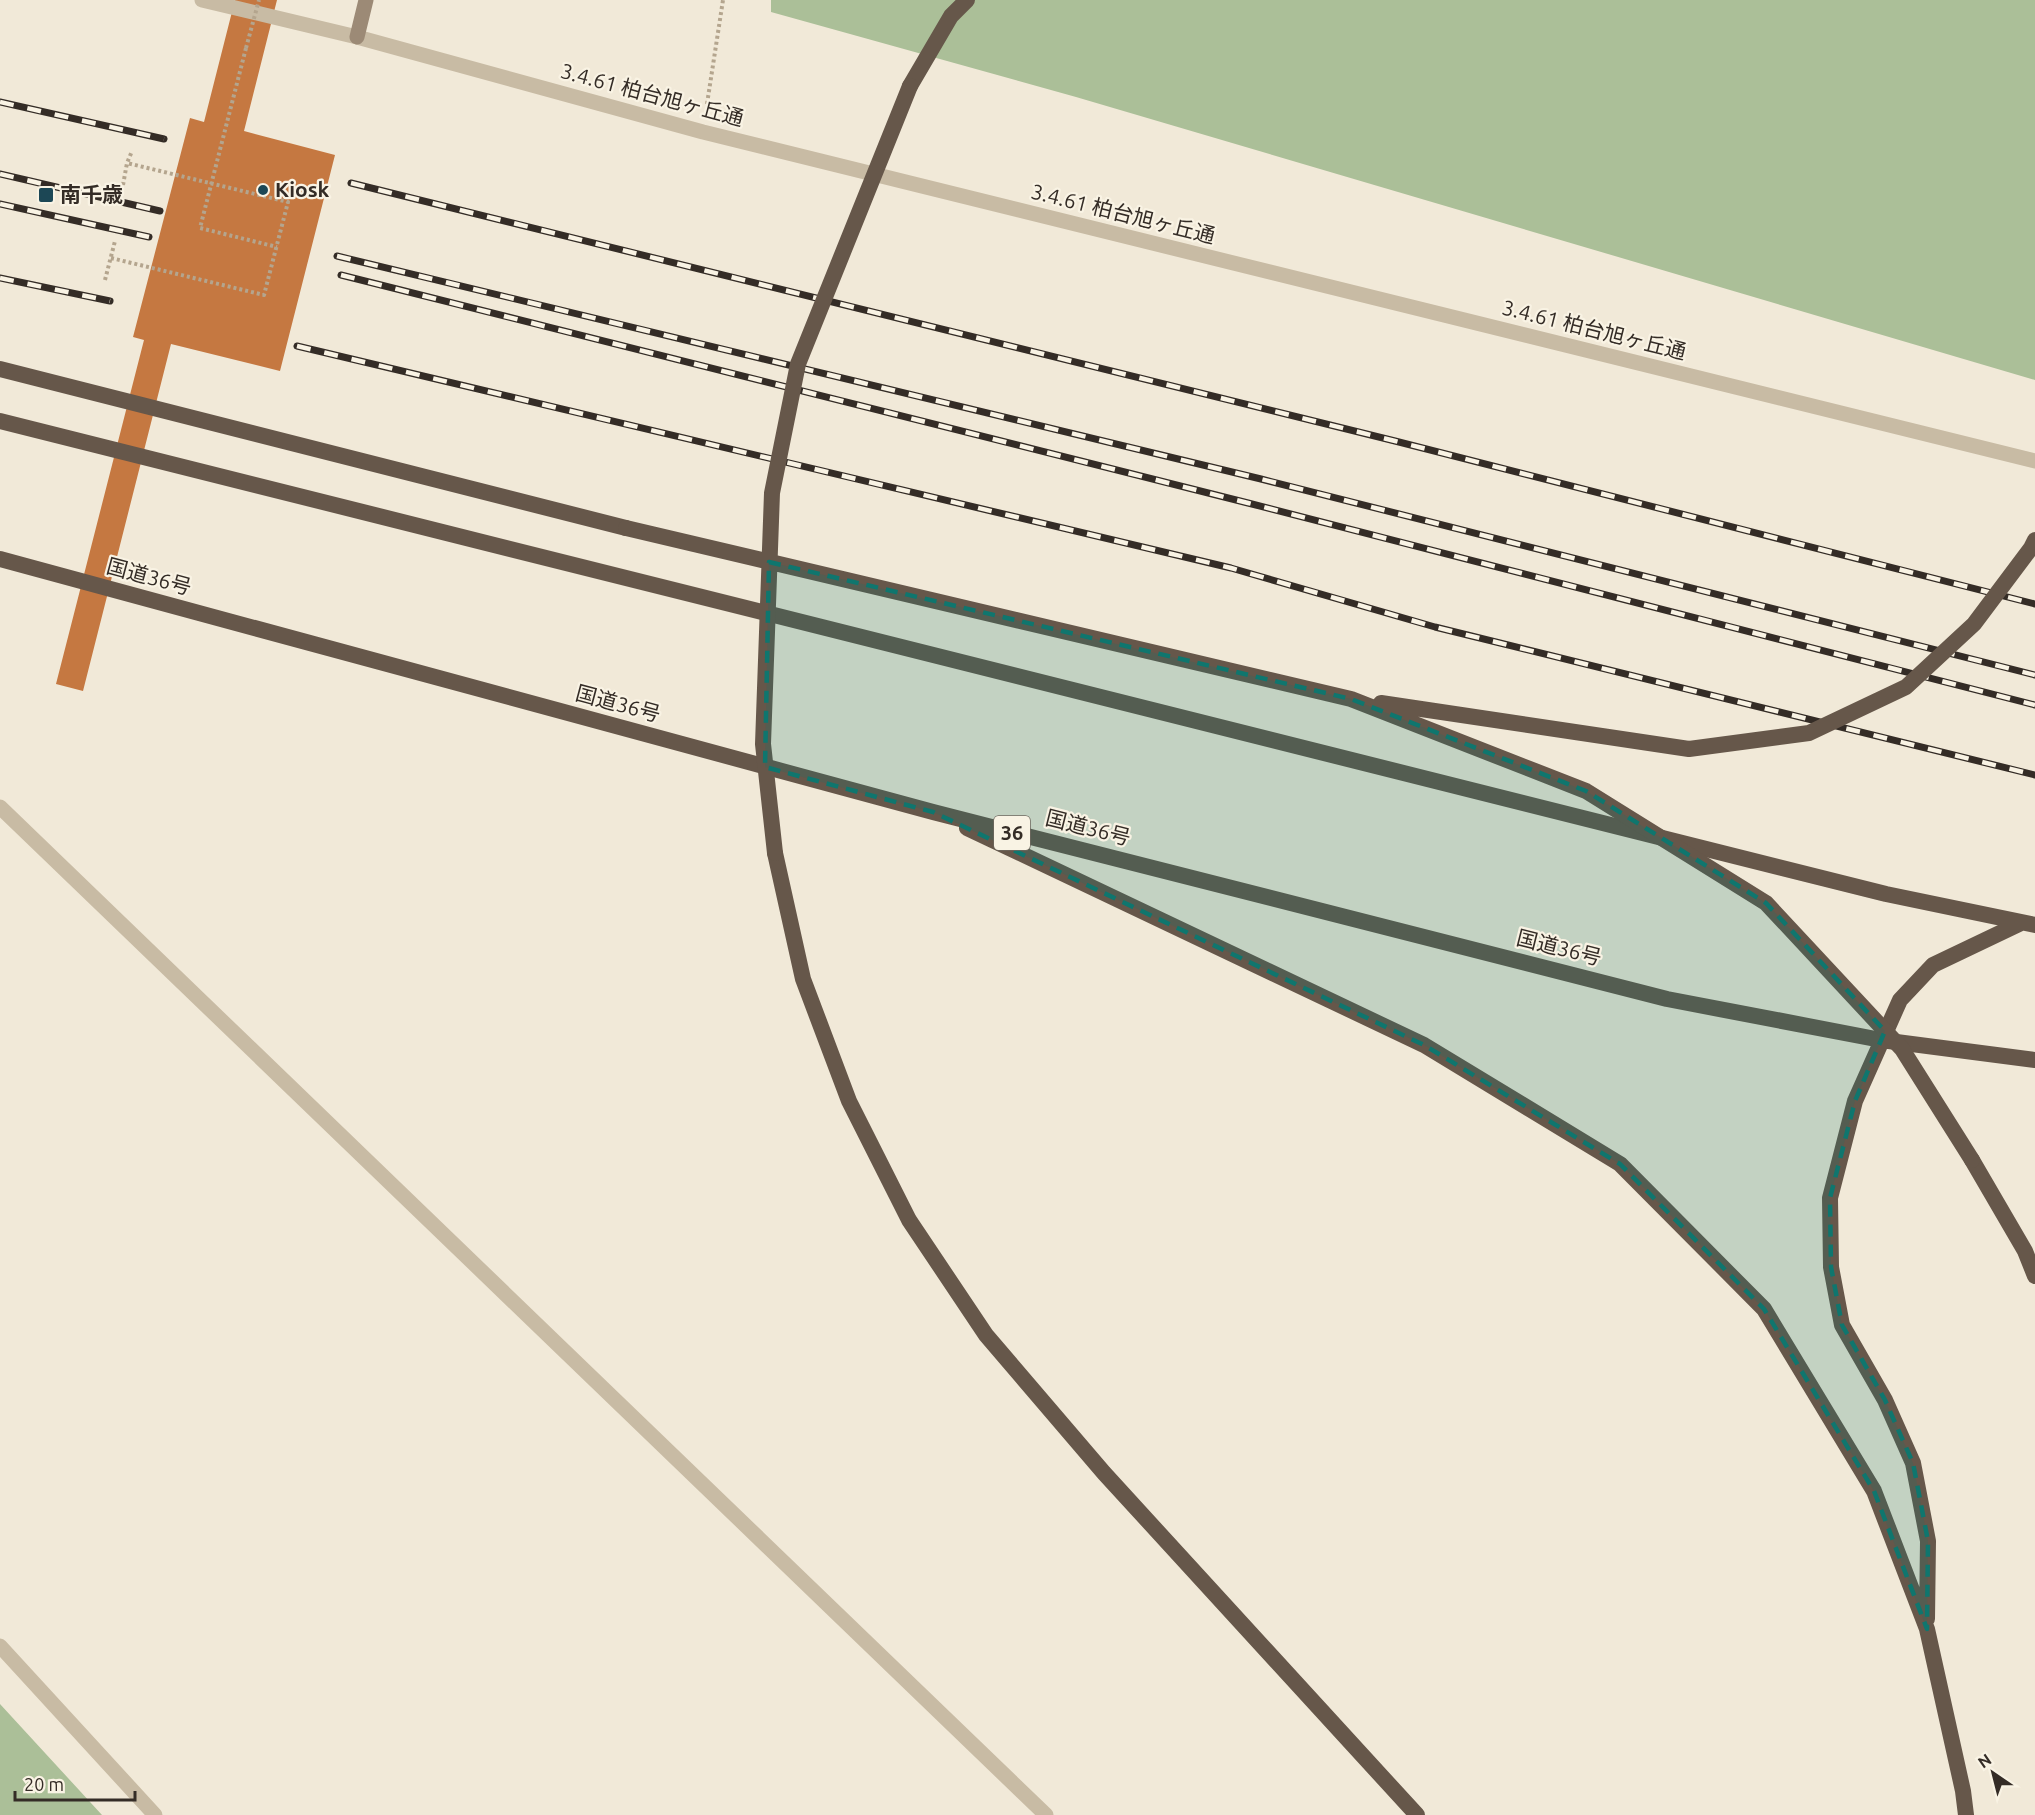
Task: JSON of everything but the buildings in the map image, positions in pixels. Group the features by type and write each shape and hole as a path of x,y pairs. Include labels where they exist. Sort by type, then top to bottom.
{"highway":[{"path":"960,0 910,86 798,364 772,493 763,744 775,853 803,979 849,1101 909,1220 986,1335 1104,1473 1417,1815"},
{"path":"951,16 967,0"},
{"path":"0,369 627,528 1351,699 1689,749 1809,733 1906,687 1974,624 2035,540"},
{"path":"0,421 1851,885 2028,924"},
{"name":"国道36号","path":"0,559 933,812 1667,999 1881,1040 2035,1060"},
{"path":"1351,699 1586,791 1766,903 1902,1049 1972,1160 2025,1251 2035,1276"},
{"path":"933,812 1424,1046 1620,1164 1764,1309 1874,1491 1927,1629 1963,1791 1966,1815"},
{"path":"1927,1629 1928,1541 1913,1463 1885,1400 1842,1324 1831,1267 1830,1198 1855,1101 1899,1000 1933,965 2028,924"}],"main road":[{"path":"357,37 366,0"}],"street":[{"name":"3.4.61 柏台旭ヶ丘通","path":"202,0 357,37 703,132 2035,461"},
{"path":"0,807 1046,1815"},
{"path":"0,1646 155,1815"}],"path":[{"path":"259,0 200,228 277,247"},
{"path":"703,132 723,0"},
{"path":"123,185 127,162 132,151"},
{"path":"111,258 264,295 288,202 127,162"},
{"path":"105,280 115,241"}],"highlighted area":[{"path":"769,562 1351,699 1586,791 1766,903 1885,1031 1855,1101 1830,1198 1831,1267 1842,1325 1885,1400 1913,1463 1928,1541 1927,1629 1874,1491 1764,1309 1620,1164 1424,1045 933,812 765,767"}],"green space":[{"path":"771,0 2035,0 2035,380 1076,97 771,12"},
{"path":"0,1704 102,1815 0,1815"}],"railway":[{"path":"0,102 164,139"},
{"path":"0,174 160,211"},
{"path":"351,183 1395,441 2035,604"},
{"path":"0,204 149,237"},
{"path":"337,256 1261,479 2035,675"},
{"path":"341,275 1248,503 2035,705"},
{"path":"0,278 110,301"},
{"path":"297,346 1231,568 1435,627 2035,775"}],"place":[{"name":"Kiosk","path":"263,190"},
{"name":"南千歳","path":"46,195"}]}
